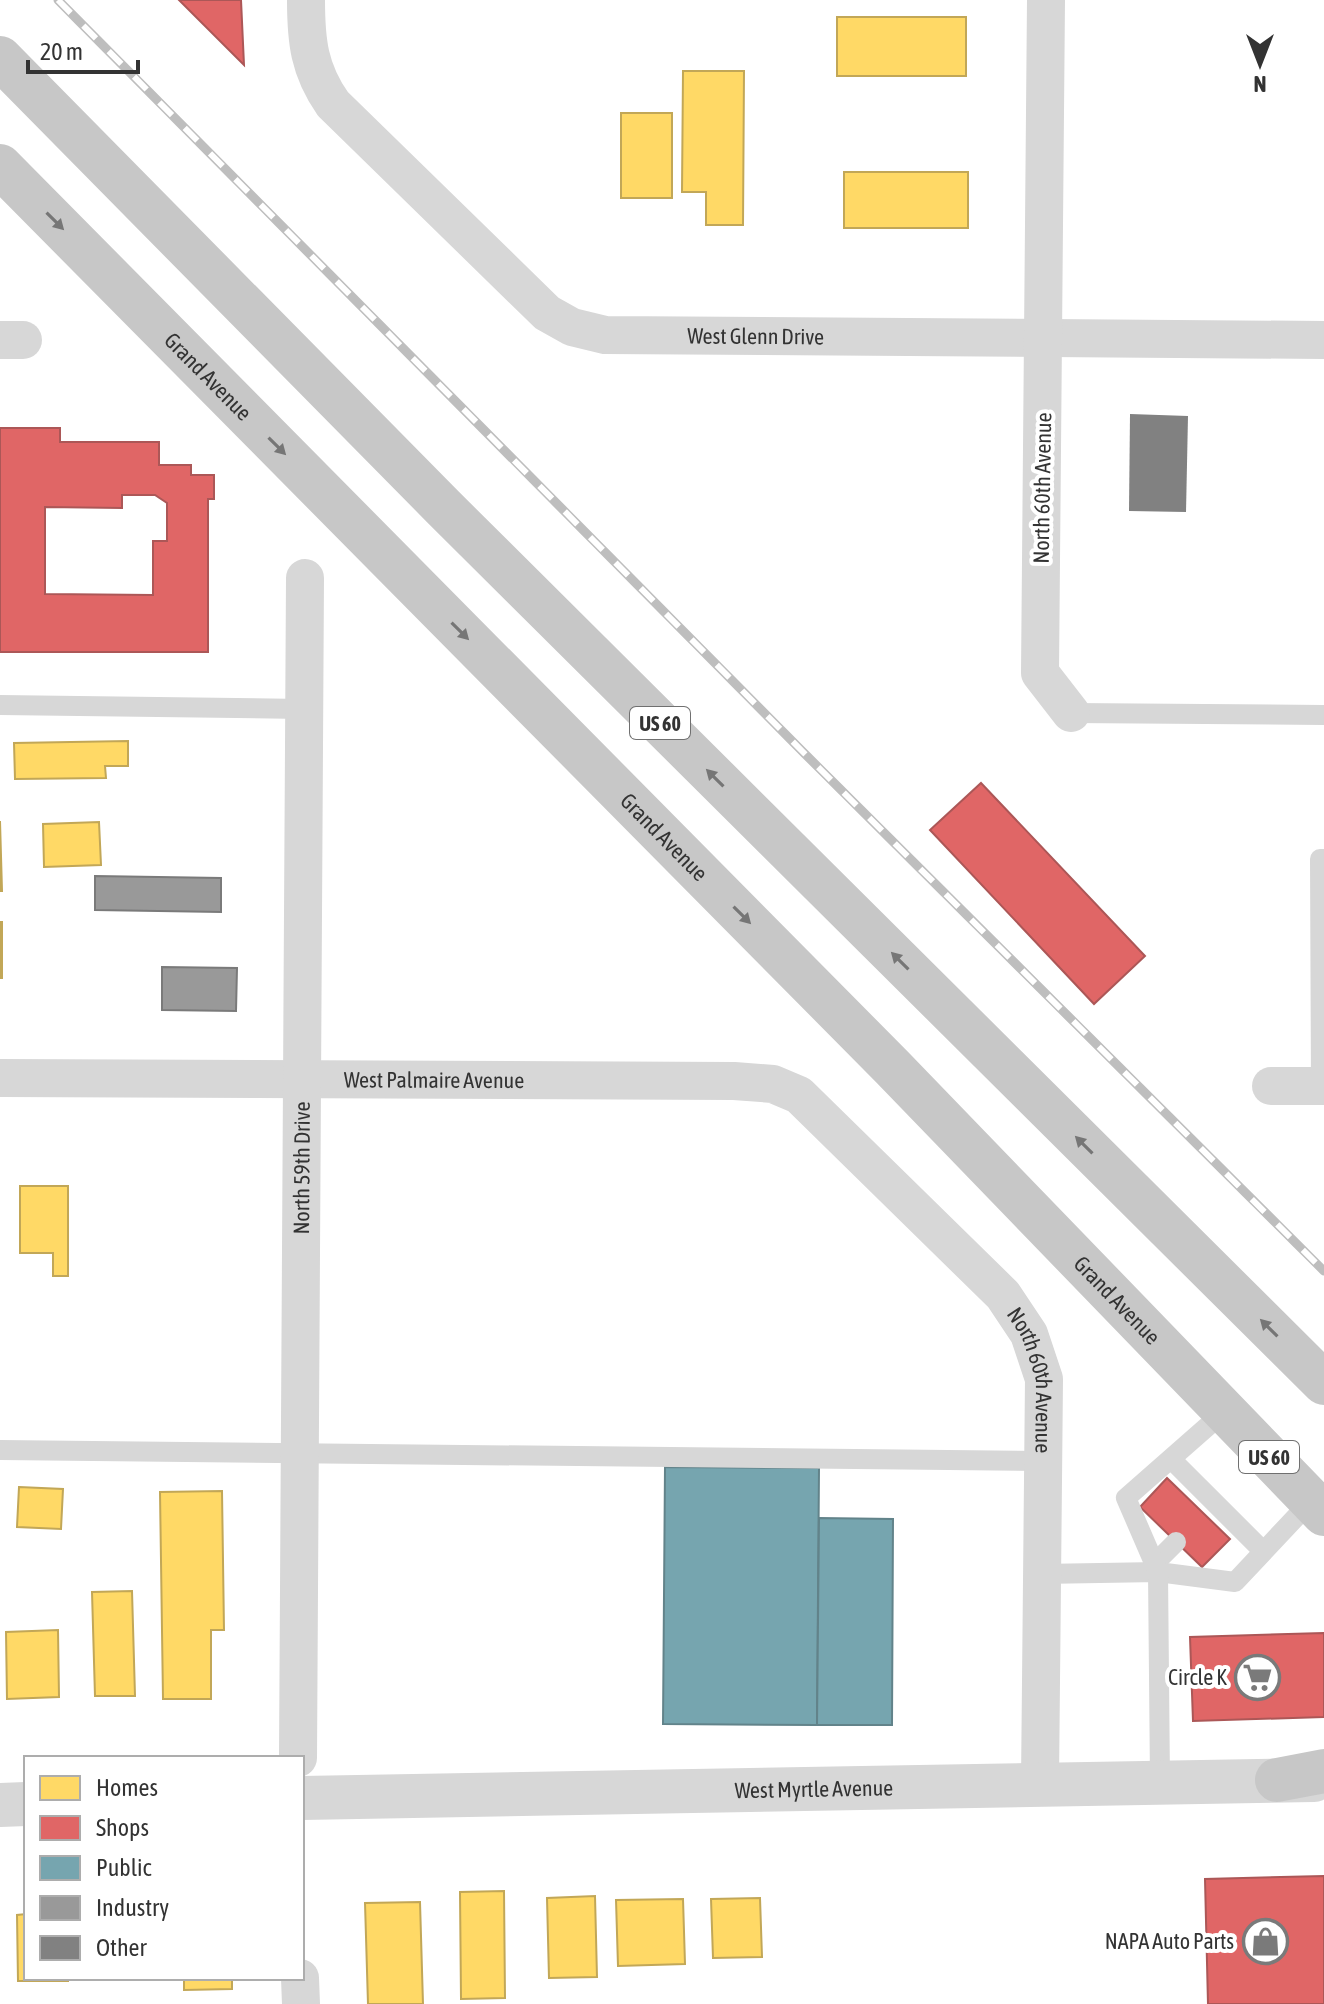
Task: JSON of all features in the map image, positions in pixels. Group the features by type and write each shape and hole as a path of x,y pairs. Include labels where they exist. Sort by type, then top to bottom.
{"highway":[{"name":"US 60","path":"0,58 443,507 1324,1383"},
{"name":"Grand Avenue","path":"0,166 881,1056 1318,1508"},
{"path":"1277,1780 1324,1771"}],"street":[{"name":"West Glenn Drive","path":"306,0 308,54 316,79 333,104 547,313 572,327 605,335 1324,340"},
{"name":"North 60th Avenue","path":"1046,0 1040,673 1071,713"},
{"name":"North 59th Drive","path":"298,1756 305,578"},
{"name":"West Palmaire Avenue","path":"0,1078 718,1081 773,1084"},
{"name":"North 60th Avenue","path":"773,1084 799,1095 819,1111 1003,1295 1029,1334 1044,1379 1040,1783"},
{"path":"1271,1086 1323,1086"},
{"name":"West Myrtle Avenue","path":"304,1798 1324,1780"},
{"path":"0,1805 24,1804"},
{"path":"300,1980 301,2004"}],"lane":[{"path":"0,705 304,709"},
{"name":"North 60th Avenue","path":"1071,713 1324,715"},
{"path":"1323,1086 1320,859 1324,859"},
{"path":"1160,1781 1156,1567 1126,1498 1225,1411"},
{"path":"0,1450 1043,1461"},
{"path":"1171,1459 1209,1508 1263,1551"},
{"path":"1041,1574 1156,1567 1235,1582 1263,1551 1318,1508"},
{"path":"1156,1567 1176,1542"}],"building: Homes":[{"path":"837,17 966,17 966,76 837,76"},
{"path":"683,71 744,71 743,225 706,225 706,192 682,192"},
{"path":"621,113 672,113 672,198 621,198"},
{"path":"844,172 968,172 968,228 844,228"},
{"path":"128,741 128,766 105,766 106,778 15,779 14,743"},
{"path":"0,821 2,891 0,891"},
{"path":"99,822 101,865 44,867 43,824"},
{"path":"2,922 2,978 0,978"},
{"path":"20,1186 68,1186 68,1276 53,1276 53,1253 20,1253"},
{"path":"19,1487 63,1489 61,1529 17,1527"},
{"path":"222,1491 224,1630 211,1630 211,1699 163,1699 160,1492"},
{"path":"132,1591 135,1696 95,1696 92,1592"},
{"path":"58,1630 59,1697 7,1699 6,1632"},
{"path":"504,1891 505,1998 461,1999 460,1892"},
{"path":"595,1896 597,1977 549,1978 547,1898"},
{"path":"760,1898 762,1957 713,1958 711,1899"},
{"path":"683,1899 685,1964 618,1966 616,1900"},
{"path":"420,1902 423,2004 368,2004 365,1903"},
{"path":"24,1914 24,1980 68,1981 18,1981 17,1915"},
{"path":"184,1980 232,1980 232,1989 184,1990"}],"building: Shops":[{"path":"179,0 241,0 244,65"},
{"path":"0,428 60,428 60,442 159,442 159,465 191,465 191,475 214,475 214,499 208,499 208,652 0,652","holes":["122,495 155,495 167,503 167,541 153,541 153,595 45,594 45,507 122,508"]},
{"path":"981,783 1145,956 1094,1004 930,830"},
{"path":"1167,1478 1230,1539 1202,1567 1140,1507"},
{"name":"Circle K","path":"1324,1633 1324,1717 1193,1721 1190,1637"},
{"name":"NAPA Auto Parts","path":"1324,1876 1324,2004 1208,2004 1205,1879"}],"building: Public":[{"path":"665,1467 819,1468 817,1725 663,1724"},
{"path":"819,1518 893,1519 892,1725 817,1725"}],"building: Industry":[{"path":"95,876 221,878 221,912 95,910"},
{"path":"162,967 237,968 236,1011 162,1010"}],"building: Other":[{"path":"1130,414 1188,416 1186,512 1129,511"}],"railway":[{"path":"58,0 805,754 1324,1271"}],"place":[{"name":"Circle K","path":"1258,1677"},
{"name":"NAPA Auto Parts","path":"1265,1941"}]}
